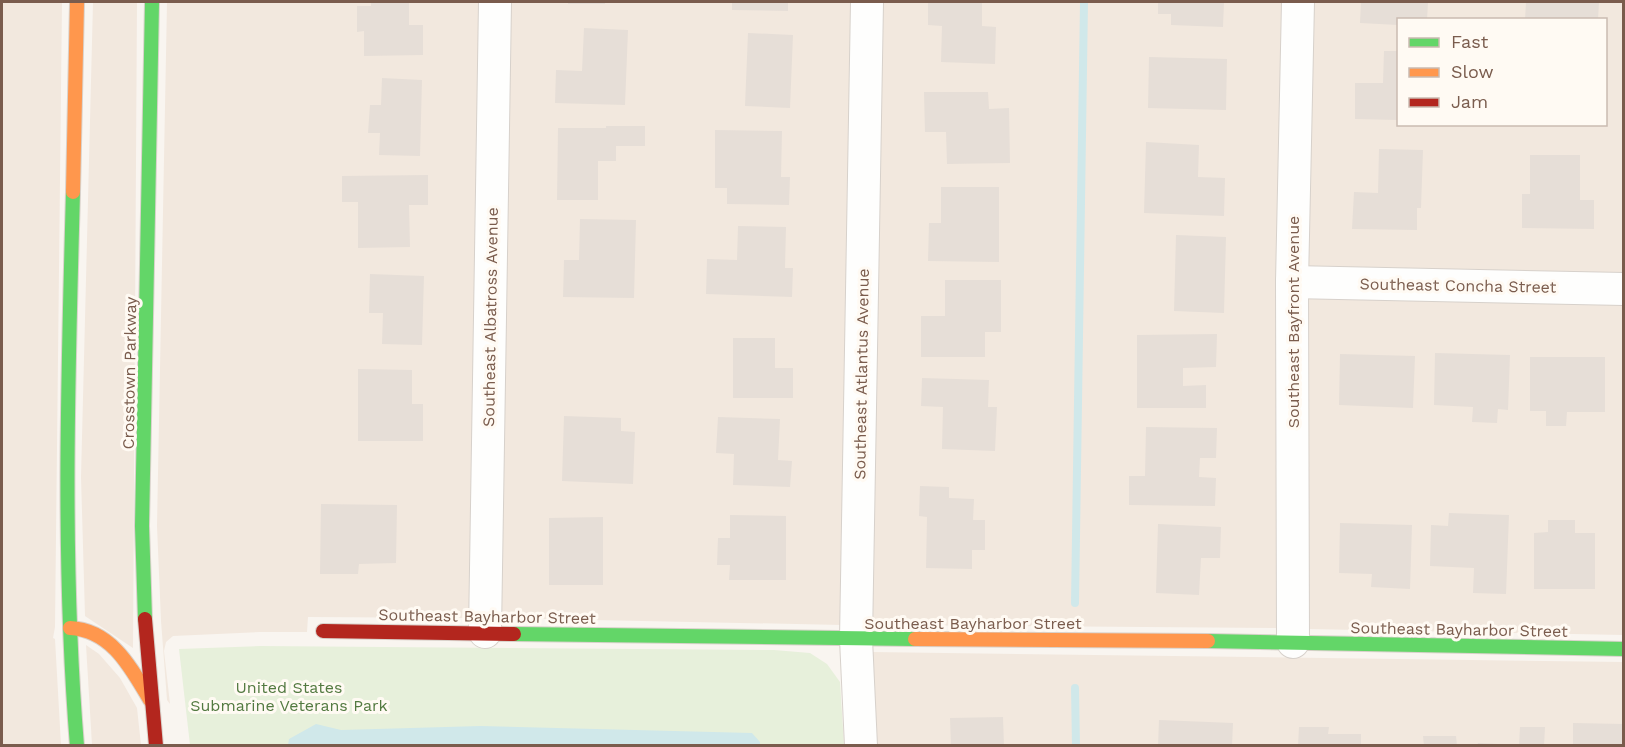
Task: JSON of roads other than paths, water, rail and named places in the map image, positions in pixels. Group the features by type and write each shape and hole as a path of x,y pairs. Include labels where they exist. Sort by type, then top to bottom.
{"main road":[{"path":"77,2 66,476 71,673 77,746"},
{"name":"Crosstown Parkway","path":"153,2 142,526 145,621 156,746"},
{"path":"70,628 90,631 109,644 133,671 153,704"},
{"name":"Southeast Bayharbor Street","path":"323,631 856,639 1293,642 1623,649"}],"street":[{"name":"Southeast Albatross Avenue","path":"485,632 495,2"},
{"name":"Southeast Atlantus Avenue","path":"861,746 856,639 867,2"},
{"name":"Southeast Bayfront Avenue","path":"1293,642 1292,282 1298,2"},
{"name":"Southeast Concha Street","path":"1292,282 1623,289"}],"water":[{"path":"316,724 341,730 481,726 752,733 760,745 288,745 289,739"}],"waterway":[{"path":"1075,603 1084,2"},
{"path":"1075,688 1076,746"}],"park label":[{"name":"United States Submarine Veterans Park","path":"289,696"}]}
